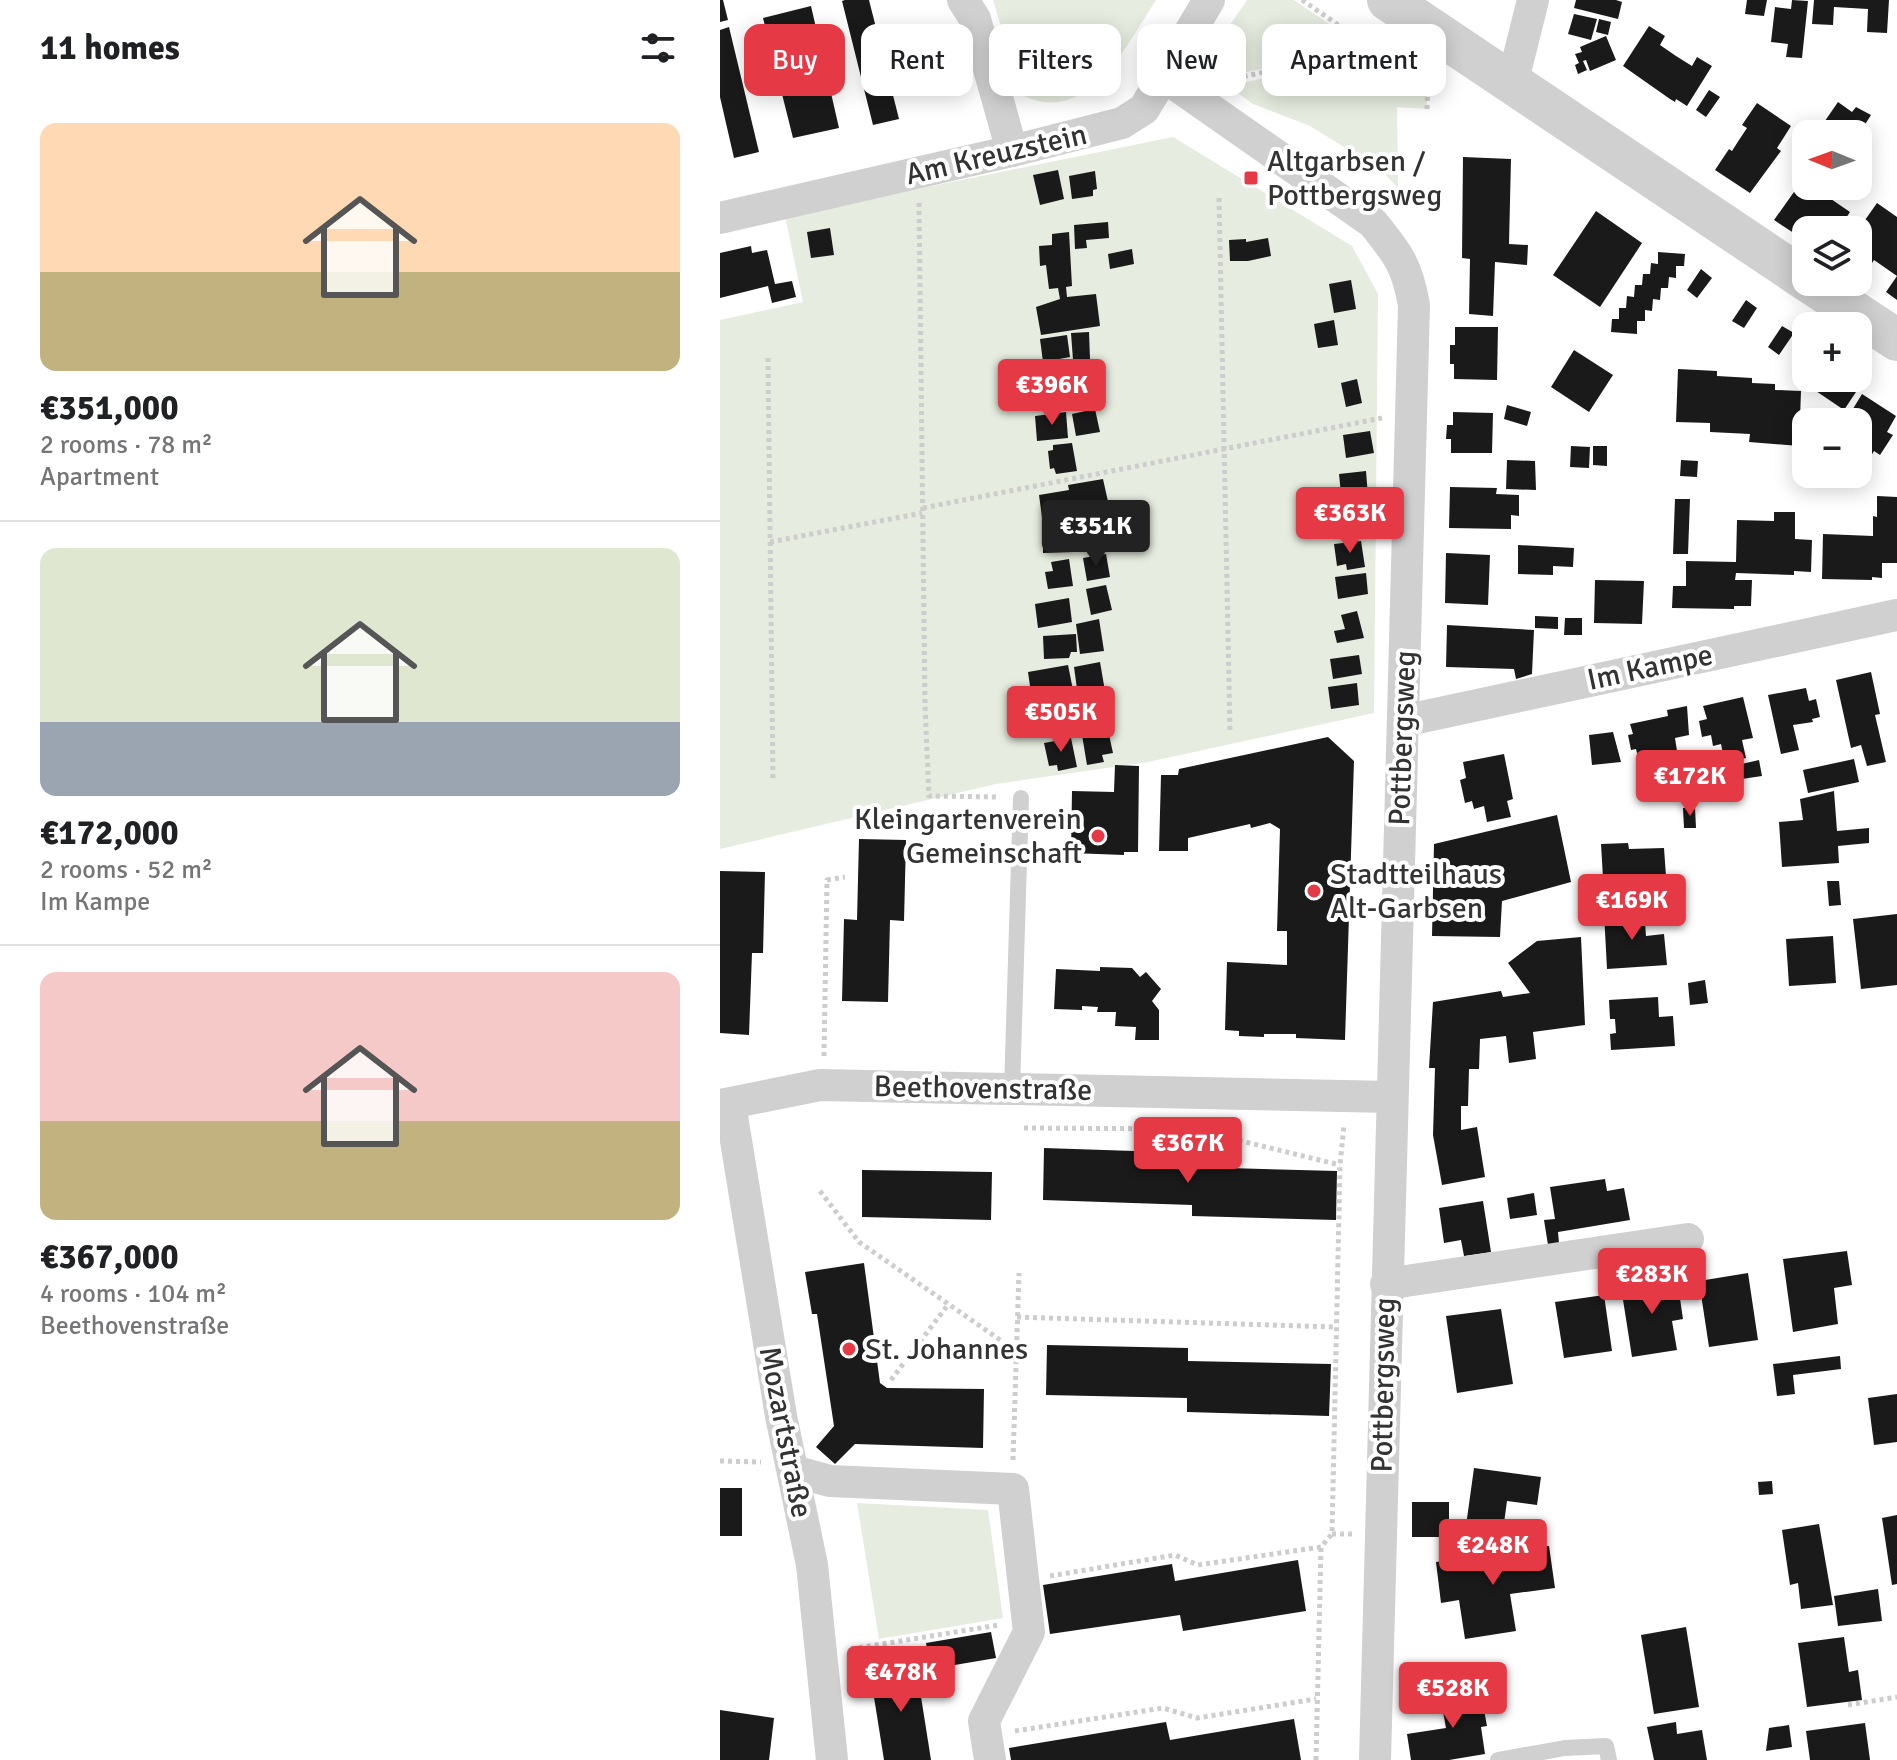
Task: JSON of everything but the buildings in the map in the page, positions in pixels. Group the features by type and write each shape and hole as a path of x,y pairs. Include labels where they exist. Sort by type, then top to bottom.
{"street":[{"path":"963,0 975,19 1012,151"},
{"name":"Am Kreuzstein","path":"1194,24 1209,0"},
{"path":"1388,0 1792,270"},
{"path":"1512,84 1533,0"},
{"name":"Am Kreuzstein","path":"720,218 1122,123 1144,109 1151,96"},
{"name":"Pottbergsweg","path":"1192,96 1373,223 1399,255 1409,278 1414,305 1375,1760"},
{"path":"1831,296 1897,340"},
{"name":"Im Kampe","path":"1403,721 1897,615"},
{"name":"Beethovenstraße","path":"725,1105 824,1085 1391,1097"},
{"name":"Mozartstraße","path":"725,1105 812,1565 832,1760"},
{"path":"1386,1284 1688,1239"},
{"path":"792,1467 830,1481 1013,1489 1029,1632 984,1721 988,1748"}],"lane":[{"path":"1012,1089 1021,798"},
{"path":"1498,1760 1565,1748 1606,1746 1609,1760"}],"path":[{"path":"1302,0 1337,24"},
{"path":"1427,96 1427,109"},
{"path":"1219,198 1230,731"},
{"path":"919,203 925,705 929,796 1021,798"},
{"path":"768,358 773,780"},
{"path":"770,542 1411,413"},
{"path":"824,1085 827,880 845,877"},
{"path":"1316,1760 1321,1547 1332,1534 1340,1165 1346,1097"},
{"path":"1024,1128 1192,1129 1340,1165"},
{"path":"820,1191 859,1242 1016,1351"},
{"path":"1013,1489 1019,1273"},
{"path":"891,1380 947,1306"},
{"path":"1017,1317 1335,1327"},
{"path":"720,1461 792,1467"},
{"path":"1023,1581 1175,1555 1198,1565 1321,1547"},
{"path":"822,1654 1029,1620"},
{"path":"1848,1705 1897,1697"},
{"path":"988,1748 1163,1708 1197,1718 1316,1699"}],"shaded area":[{"path":"993,0 1156,0 1141,24 1137,24 1137,30 1121,55 1121,24 1000,24"},
{"path":"1247,0 1294,0 1330,24 1262,24 1262,69 1246,72 1246,24 1231,24"},
{"path":"1262,79 1262,96 1427,96 1427,109 1397,107 1398,188 1381,170 1310,126 1253,104 1242,96 1246,96 1246,82"},
{"path":"1024,96 1076,96 1068,100 1047,102"},
{"path":"1173,137 1352,246 1378,294 1374,713 1148,762 996,784 720,849 720,320 803,302 785,216"},
{"path":"857,1503 988,1510 1003,1618 879,1639"}],"place":[{"name":"Altgarbsen / Pottbergsweg","path":"1251,178"},
{"name":"Kleingartenverein Gemeinschaft","path":"1098,836"},
{"name":"Stadtteilhaus Alt-Garbsen","path":"1314,891"},
{"name":"St. Johannes","path":"849,1349"}]}
